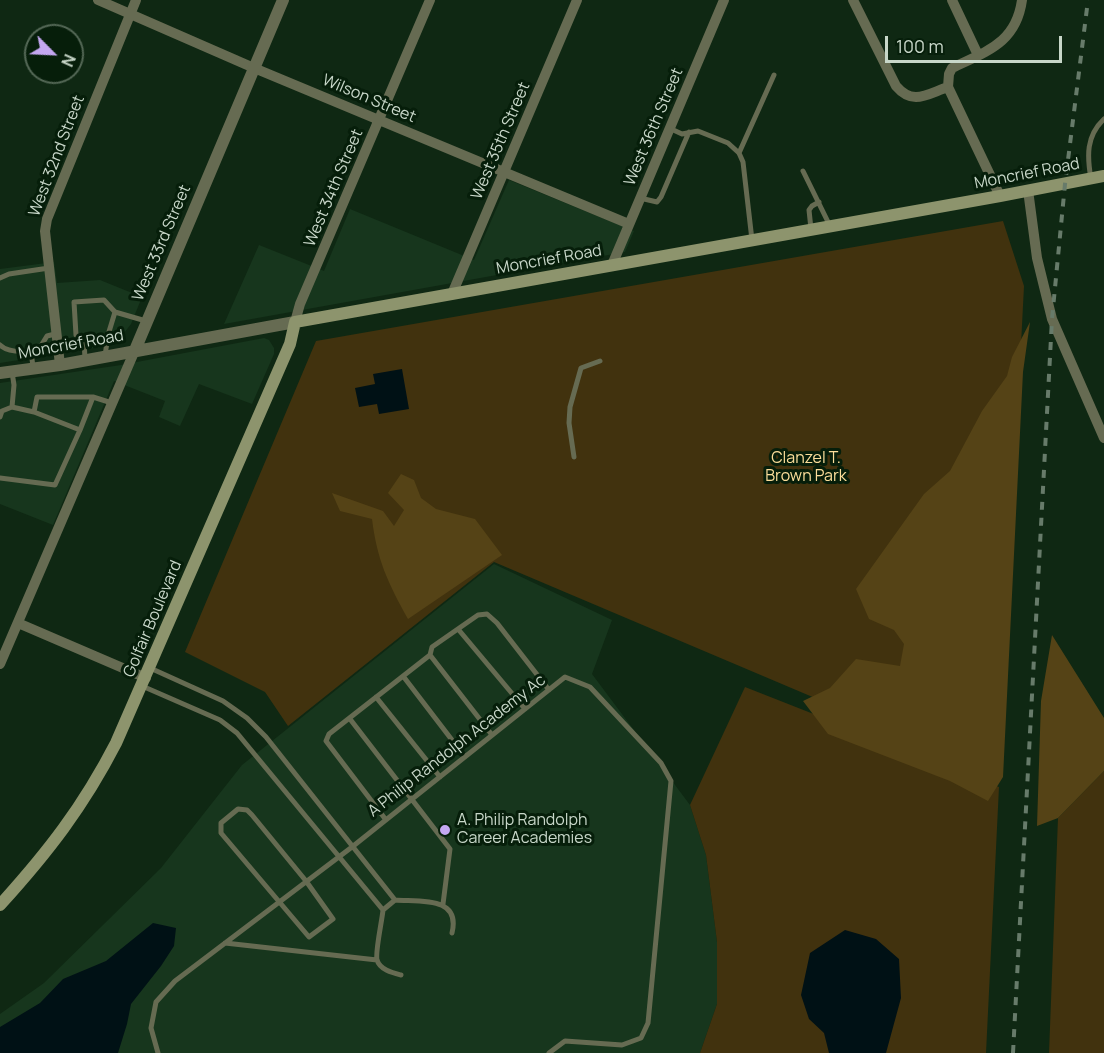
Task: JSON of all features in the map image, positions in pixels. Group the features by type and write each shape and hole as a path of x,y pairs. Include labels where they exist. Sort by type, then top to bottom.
{"main road":[{"name":"Moncrief Road","path":"295,322 1104,176"},
{"name":"Golfair Boulevard","path":"0,905 60,836 83,803 116,743 290,344 295,322"}],"street":[{"name":"Wilson Street","path":"98,0 254,68 629,224"},
{"name":"West 32nd Street","path":"60,365 45,231 50,207 136,0"},
{"name":"West 33rd Street","path":"0,664 283,0"},
{"name":"West 34th Street","path":"295,322 300,304 430,0"},
{"name":"West 35th Street","path":"452,294 577,0"},
{"name":"West 36th Street","path":"612,265 724,0"},
{"path":"853,0 901,92 912,98 919,98 948,87"},
{"path":"952,0 978,55"},
{"path":"1000,196 948,87 949,74 952,68 1009,36 1019,18 1022,0"},
{"path":"1028,190 1037,258 1052,319 1104,438"},
{"name":"Moncrief Road","path":"6,372 60,365 295,322"},
{"path":"18,623 146,677"}],"lane":[{"path":"739,153 774,75"},
{"path":"1091,178 1088,154 1091,138 1104,119"},
{"path":"669,128 682,134 698,131 728,143 739,153 743,162 752,240"},
{"path":"640,198 657,202 661,197 689,132"},
{"path":"803,171 830,226"},
{"path":"812,230 808,210 819,202"},
{"path":"0,278 9,274 49,268"},
{"path":"108,335 84,340 76,335 74,302 104,300 115,312 147,321"},
{"path":"105,356 115,312"},
{"path":"0,345 3,348 21,352 31,351 39,349 47,336 55,334"},
{"path":"84,340 85,360"},
{"path":"31,351 33,369"},
{"path":"574,457 570,415 581,368 600,361"},
{"path":"6,372 12,407"},
{"path":"34,412 37,397 56,399 93,397 112,403"},
{"path":"71,405 73,397"},
{"path":"0,478 55,485 93,397"},
{"path":"0,417 2,411 12,407 52,416 80,429"},
{"path":"66,424 68,417"},
{"path":"386,820 326,741 329,734 430,655 432,647 478,615 487,614 497,623 549,690"},
{"path":"458,629 525,709"},
{"path":"430,655 492,735"},
{"path":"403,675 465,757"},
{"path":"146,677 223,701 247,718 266,737 395,900"},
{"path":"146,677 220,720 237,733 383,910"},
{"name":"A Philip Randolph Academy Ac","path":"338,857 565,677 590,687 661,763 671,781 648,1023 640,1038 622,1045 565,1041 549,1053"},
{"path":"376,697 440,777"},
{"path":"350,719 450,849 443,904"},
{"path":"307,952 309,937 333,919 306,881 252,815 247,810 238,809 221,823 221,833 309,937"},
{"path":"158,1053 151,1028 156,1002 175,981 338,857"},
{"path":"401,975 390,973 377,960 383,910 395,900 443,904 451,912 455,922 452,933"},
{"path":"225,943 377,960"}],"shaded area":[{"path":"509,180 634,231 625,252 224,324 259,245 324,271 350,209 474,260"},
{"path":"54,262 57,283 100,280 142,297 131,324 124,333 100,347 0,363 0,269"},
{"path":"1030,322 1023,372 1003,777 988,801 950,781 828,734 803,701 830,688 856,659 900,666 904,644 894,630 869,619 856,589 924,494 950,471 982,411 1007,376 1012,357"},
{"path":"264,338 269,340 274,348 274,354 252,404 199,384 180,426 159,417 165,401 114,381 53,525 0,504 0,383 121,365"},
{"path":"402,369 409,409 379,414 377,404 359,407 355,388 375,384 373,374"},
{"path":"401,474 414,480 421,498 436,509 475,519 502,555 408,619 384,571 372,519 340,511 332,493 383,511 394,526 404,510 388,493"},
{"name":"A. Philip Randolph Career Academies","path":"494,564 612,620 592,674 690,805 706,855 717,942 717,1004 700,1053 0,1053 0,1014 44,983 161,868 242,765"},
{"path":"1052,635 1104,718 1104,771 1058,818 1037,826 1041,701"},
{"path":"153,923 176,928 174,946 131,1004 118,1053 0,1053 0,1027 40,1003 63,979 106,961"},
{"path":"845,930 876,939 899,959 901,998 886,1053 829,1053 824,1033 809,1019 801,995 810,953"}],"green space":[{"name":"Clanzel T. Brown Park","path":"1003,221 1024,286 999,776 494,562 288,726 265,692 185,652 316,341"},
{"path":"745,687 999,787 986,1053 700,1053 717,1004 717,942 706,855 690,805"},
{"path":"1104,771 1104,1053 1049,1053 1058,818"}],"railway":[{"path":"1013,1053 1052,319 1065,184 1088,0"}],"place":[{"name":"A. Philip Randolph Career Academies","path":"445,830"}]}
